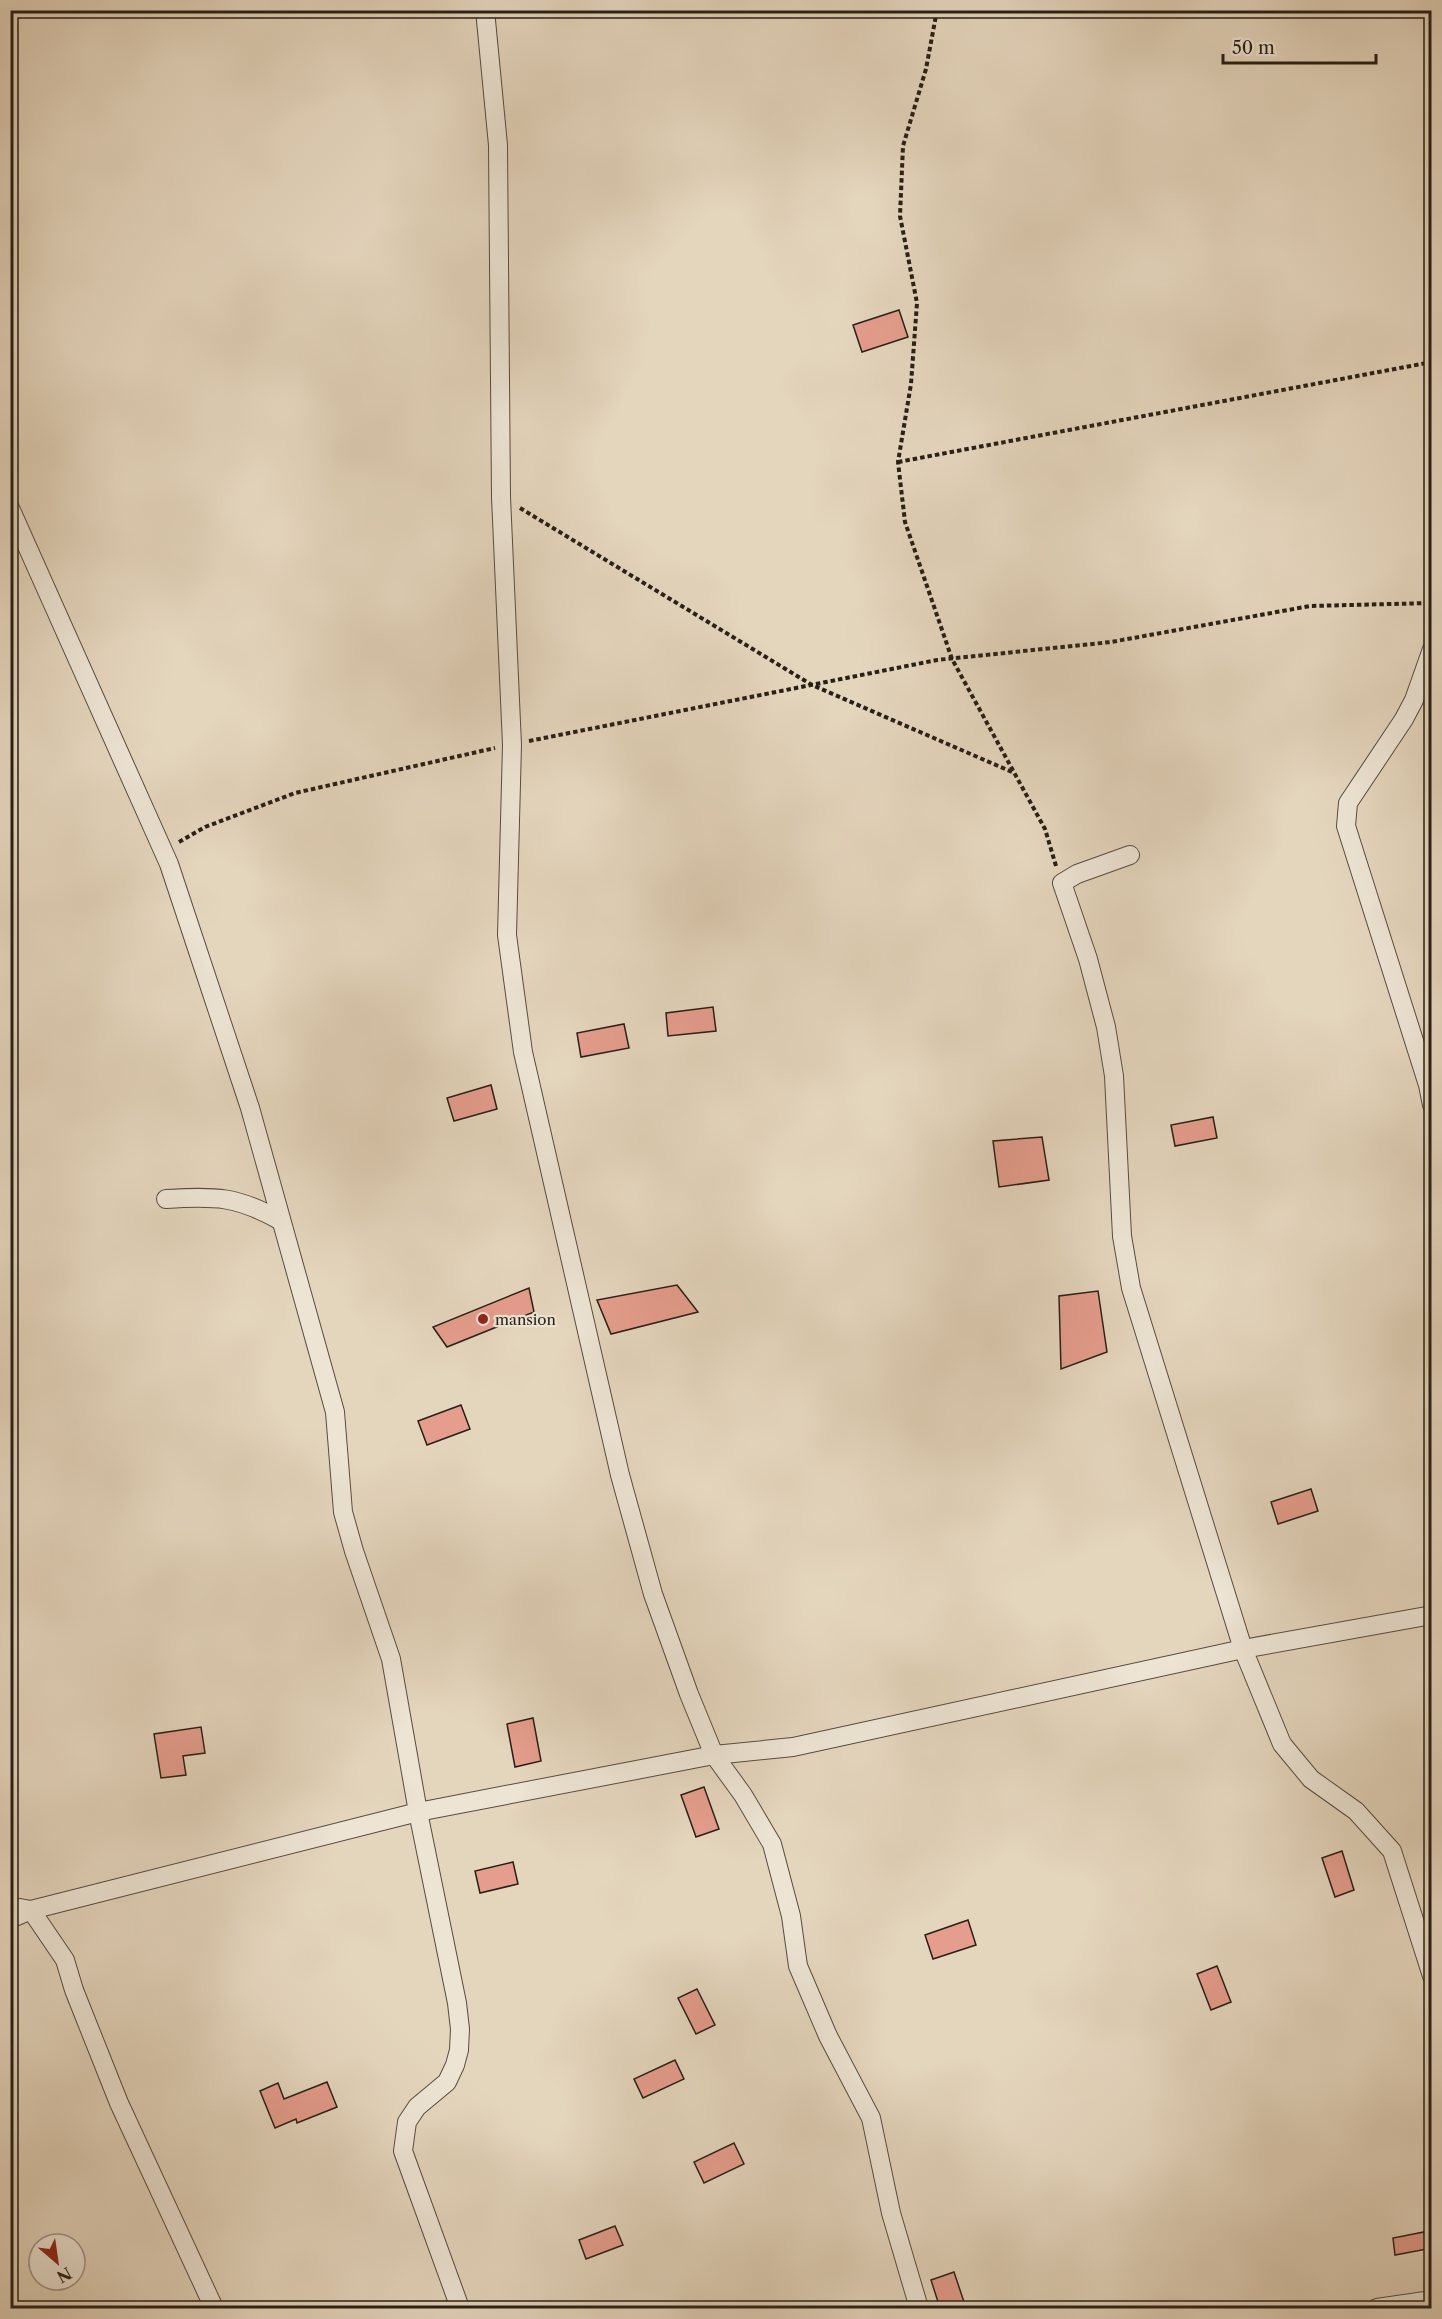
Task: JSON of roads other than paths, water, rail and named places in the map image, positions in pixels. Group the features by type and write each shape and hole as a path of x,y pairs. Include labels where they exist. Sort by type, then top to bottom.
{"street":[{"path":"485,10 498,145 501,497 512,745 507,935 523,1052 620,1475 653,1594 688,1694 714,1755 743,1795 772,1844 791,1916 798,1966 828,2036 871,2118 891,2213 919,2308"},
{"path":"10,508 163,852 250,1108 334,1412 343,1512 391,1659 418,1812 457,2003 460,2029 459,2050 452,2073 447,2082 412,2114 407,2122 404,2151 460,2308"},
{"path":"1431,649 1414,700 1404,719 1348,804 1346,826 1428,1085 1431,1105"},
{"path":"1130,855 1077,874 1062,883 1088,959 1114,1076 1122,1236 1128,1277 1243,1649 1282,1744 1311,1779 1356,1811 1392,1851 1431,1976"},
{"path":"166,1199 223,1198 254,1206 281,1221"},
{"path":"10,1919 32,1910 418,1812 714,1755 793,1747 1243,1649 1431,1615"},
{"path":"10,1906 32,1910 64,1960 119,2103 214,2308"},
{"path":"1377,2308 1431,2300"}],"place":[{"name":"mansion","path":"483,1319"}]}
